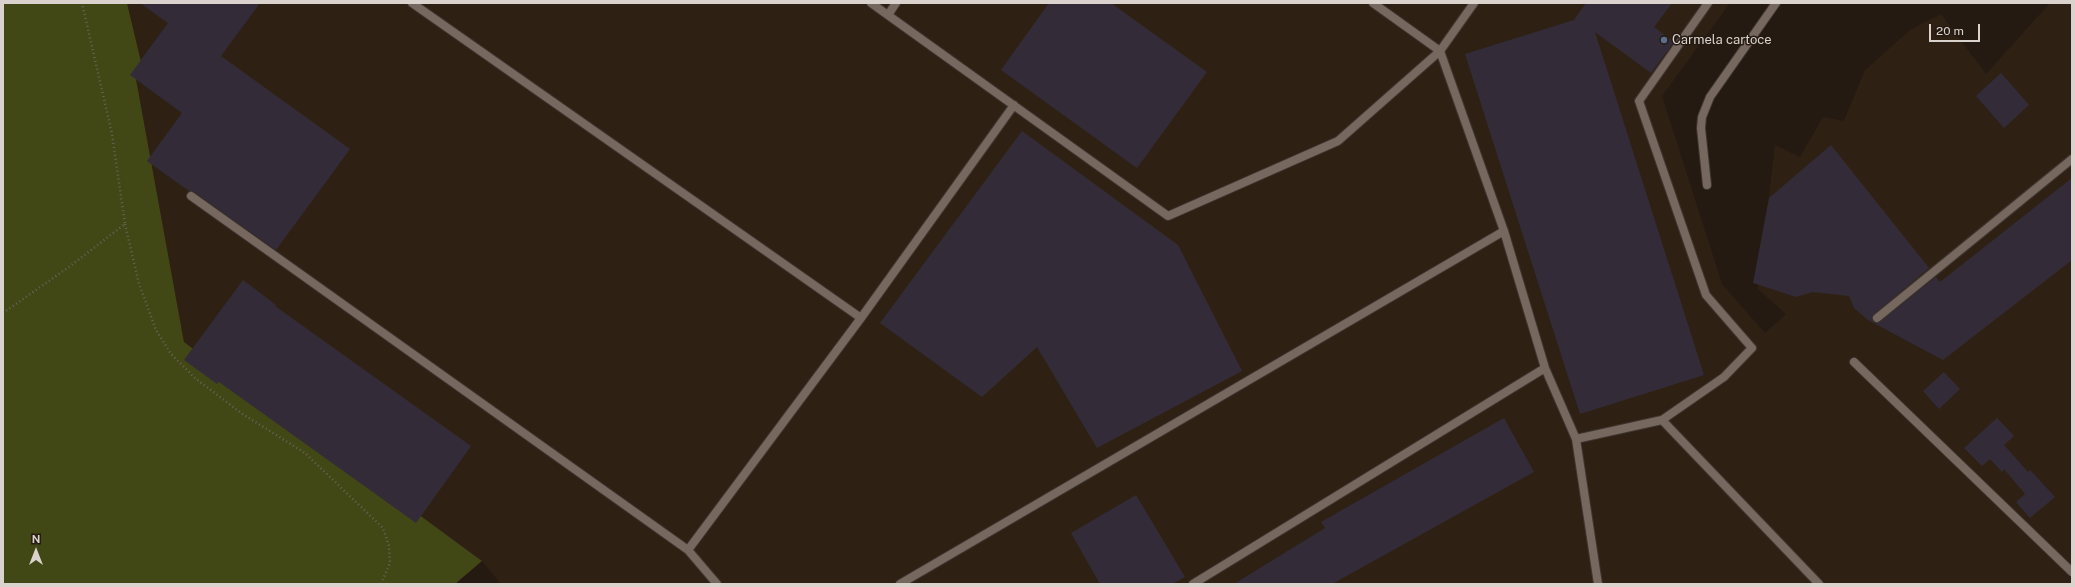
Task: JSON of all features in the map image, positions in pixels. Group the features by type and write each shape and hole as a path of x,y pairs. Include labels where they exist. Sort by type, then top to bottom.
{"lane":[{"path":"412,3 861,318"},
{"path":"871,3 1168,216 1338,141 1440,51 1474,3"},
{"path":"888,15 896,3"},
{"path":"1373,3 1440,51 1504,231 1546,368 1576,439 1598,584"},
{"path":"1576,439 1662,420 1724,377 1752,348 1706,295 1639,101 1708,3"},
{"path":"1707,185 1701,128 1702,117 1710,97 1776,3"},
{"path":"688,550 861,318 1014,106"},
{"path":"1877,318 2072,159"},
{"path":"191,196 688,550 717,584"},
{"path":"900,584 1504,231"},
{"path":"1854,362 2072,572"},
{"path":"1193,584 1546,368"},
{"path":"1662,420 1819,584"}],"path":[{"path":"82,3 112,134 125,224 139,284 156,330 171,354 195,378 241,412 305,453 383,528 389,546 390,563 381,584"},
{"path":"3,313 69,267 125,224"}],"shaded area":[{"path":"127,3 1730,3 1662,96 1722,284 1765,333 1786,314 1758,289 1775,145 1800,157 1823,117 1844,121 1865,70 1910,30 1941,14 1986,74 2050,3 2072,3 2072,584 501,584 482,561 184,342 136,79 143,70"}],"green space":[{"path":"3,3 127,3 143,70 136,79 184,342 482,561 455,584 3,584"}],"building":[{"path":"140,3 260,3 221,56 350,149 276,250 147,161 182,113 130,75 168,23"},
{"path":"1049,3 1111,3 1207,72 1137,168 1001,70"},
{"path":"1586,3 1672,3 1654,27 1674,42 1651,73 1595,32 1704,375 1580,414 1465,54 1574,20"},
{"path":"2001,73 2029,105 2004,128 1976,96"},
{"path":"1022,131 1178,245 1242,371 1097,448 1037,347 982,397 880,323"},
{"path":"1831,145 1929,268 1874,314 1872,318 1875,323 1880,322 1936,277 1940,282 2072,178 2072,260 1943,360 1868,320 1854,308 1849,296 1813,292 1796,297 1753,283 1769,198"},
{"path":"243,280 276,305 275,306 471,446 416,523 219,382 217,384 184,360"},
{"path":"1944,372 1960,389 1939,409 1923,391"},
{"path":"1504,418 1534,472 1332,584 1234,584 1325,528 1321,522"},
{"path":"1997,418 2014,436 2004,445 2028,472 2030,470 2055,497 2030,518 2016,502 2025,494 2004,469 2002,472 1990,459 1982,466 1964,448"},
{"path":"1136,495 1185,577 1172,584 1100,584 1071,533"}],"place":[{"name":"Carmela cartoce","path":"1664,40"}]}
